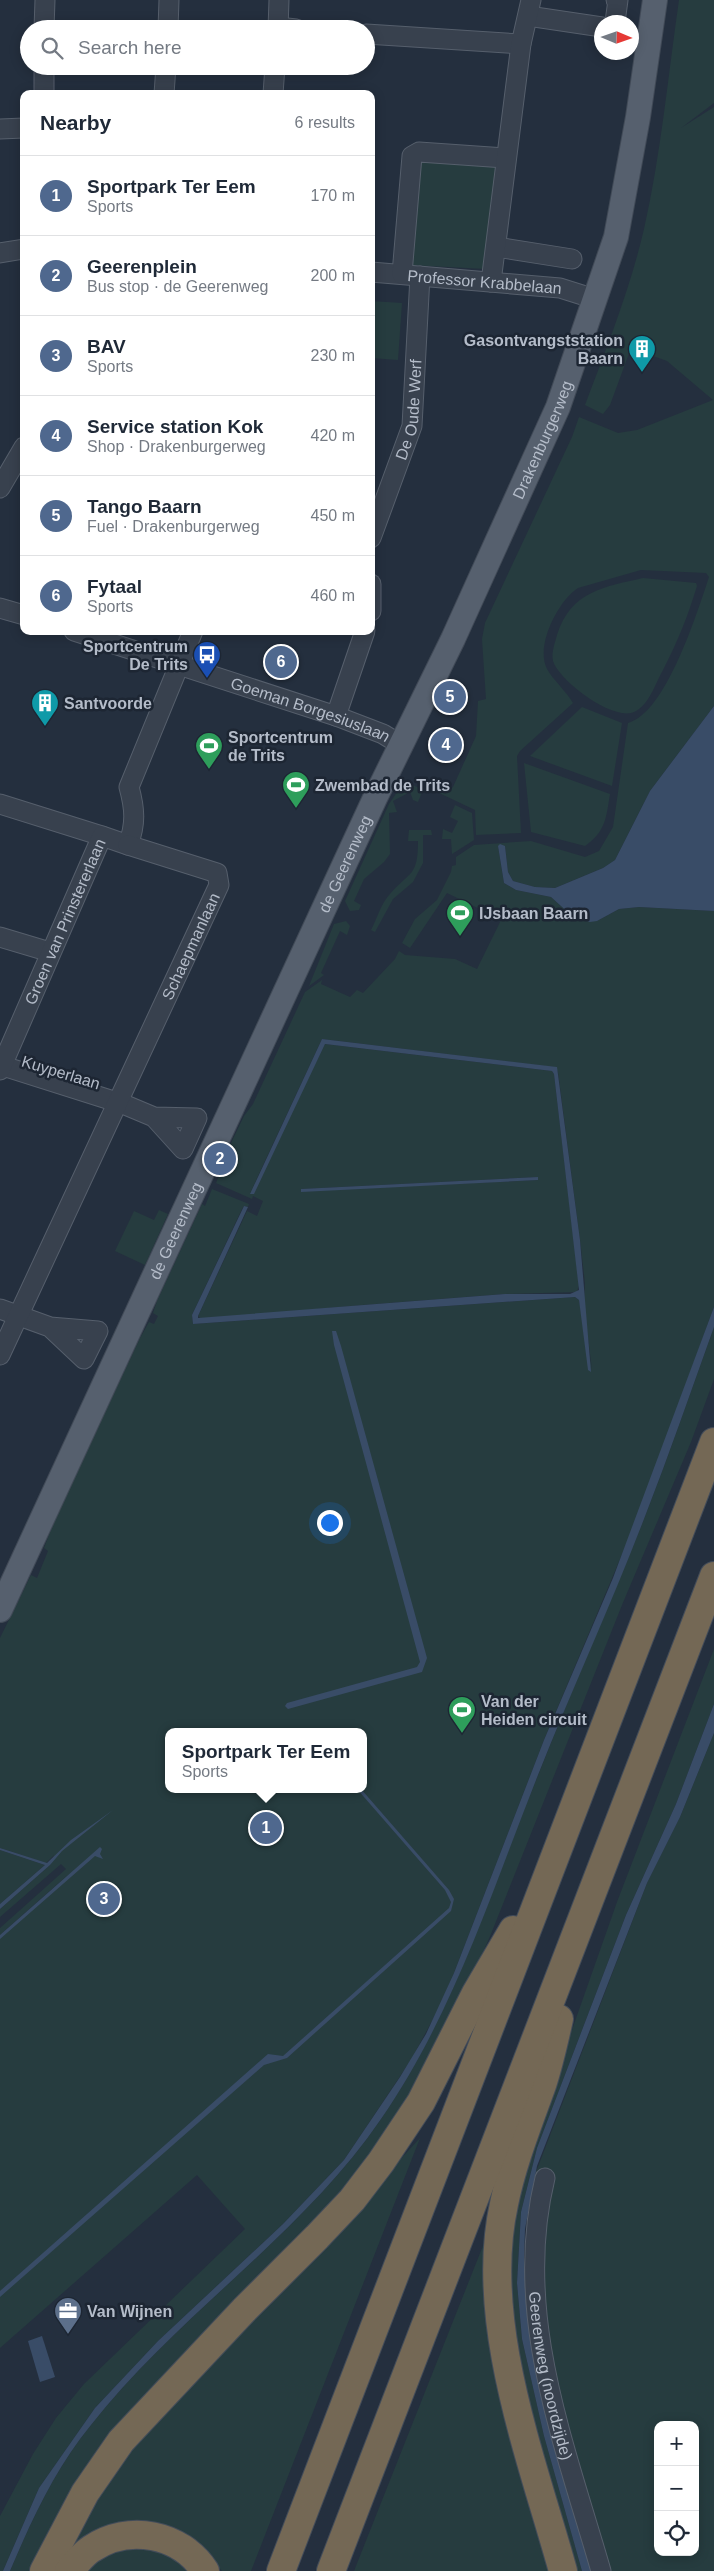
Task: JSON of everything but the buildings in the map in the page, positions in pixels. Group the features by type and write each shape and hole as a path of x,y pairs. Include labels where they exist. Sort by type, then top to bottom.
{"highway":[{"path":"281,2571 714,1442"},
{"path":"331,2571 714,1576"},
{"path":"44,2571 85,2493 121,2441 231,2324 318,2237 352,2200 381,2162 420,2102 476,1992 553,1863"},
{"path":"563,2571 510,2376 500,2317 497,2262 504,2205 525,2130 543,2083 590,1898"},
{"path":"69,2571 91,2549 115,2538 142,2534 163,2538 185,2548 197,2559 205,2571"}],"main road":[{"name":"Drakenburgerweg","path":"401,745 453,639 558,407 595,299 616,237 638,117 654,0"},
{"name":"de Geerenweg","path":"0,1610 401,745"}],"street":[{"path":"44,20 45,0"},
{"path":"169,20 170,0"},
{"path":"279,0 283,20"},
{"path":"616,0 618,0 616,15"},
{"path":"491,282 505,158 521,44 530,8 594,25"},
{"path":"375,35 521,44"},
{"path":"44,75 44,90"},
{"path":"164,90 165,75"},
{"path":"273,90 274,75"},
{"path":"0,129 20,128"},
{"name":"De Oude Werf","path":"375,527 412,426 412,156 419,152 505,158"},
{"path":"496,247 572,259"},
{"path":"0,253 20,250"},
{"name":"Professor Krabbelaan","path":"375,272 560,288 595,299"},
{"path":"2,482 20,453"},
{"path":"0,608 20,614"},
{"name":"Goeman Borgesiuslaan","path":"87,635 336,716 384,734 401,745"},
{"name":"Groen van Prinstererlaan","path":"2,1062 102,836 128,845 135,828 135,809 129,786 191,635"},
{"path":"336,716 363,635"},
{"path":"0,804 102,836"},
{"name":"Schaepmanlaan","path":"0,1355 9,1312 120,1097 219,885 217,873 128,845"},
{"path":"0,937 50,952"},
{"name":"Kuyperlaan","path":"2,1062 120,1097"},
{"path":"120,1097 154,1118"},
{"path":"9,1312 50,1327"},
{"name":"Geerenweg (noordzijde)","path":"545,2178 538,2207 532,2266 538,2333 556,2415 600,2571"}],"green space":[{"path":"679,0 714,0 714,103 681,128 714,107 714,706 650,791 615,860 603,868 555,888 535,887 513,881 508,872 505,846 498,846 504,883 516,890 551,897 572,916 597,921 619,909 639,907 714,911 714,1307 636,1521 544,1740 454,1973 440,2006 411,2060 344,2160 283,2224 158,2341 95,2408 39,2488 3,2571 0,2571 0,2516 33,2454 56,2418 84,2384 245,2229 197,2175 0,2348 0,1938 70,1873 0,1935 0,1928 66,1869 61,1864 0,1917 0,1909 50,1865 54,1855 46,1863 0,1848 0,1638 31,1575 37,1578 48,1551 44,1548 55,1519 140,1338 149,1322 154,1324 158,1316 153,1313 157,1301 202,1204 205,1206 212,1189 249,1204 248,1207 244,1206 242,1209 192,1315 193,1324 575,1297 579,1300 592,1370 584,1306 585,1283 580,1240 558,1072 554,1067 322,1039 250,1193 325,1044 552,1071 554,1074 579,1285 577,1292 505,1294 201,1319 198,1316 247,1211 257,1216 263,1201 253,1196 252,1199 216,1183 223,1166 221,1164 244,1116 253,1104 305,992 322,980 321,984 350,997 357,990 363,993 395,959 399,951 405,955 455,959 477,969 503,916 496,917 447,893 410,948 402,943 415,919 437,900 451,872 452,866 456,865 456,857 474,845 531,841 585,857 599,851 613,827 628,723 642,715 655,701 678,660 697,614 709,577 706,573 641,570 578,588 570,594 556,613 550,625 544,648 544,659 547,669 573,703 520,751 517,756 521,833 476,835 475,810 437,792 445,793 453,787 476,736 478,701 486,699 482,639 485,623 572,437 579,417 618,433 637,430 713,400 667,361 631,348 610,405 603,414 585,405 610,340 638,251 650,201 660,144","holes":["538,1177 538,1180 301,1191 302,1189"]},
{"path":"418,157 499,165 486,269 409,265"},
{"path":"375,301 402,303 398,360 375,358"},
{"path":"643,578 696,583 697,586 678,639 652,693 641,708 627,713 603,706 577,689 557,669 553,661 553,651 563,620 580,600 602,588"},
{"path":"582,707 622,723 612,786 530,756"},
{"path":"524,763 610,794 604,823 597,835 585,846 531,832"},
{"path":"409,783 423,790 418,802 413,800 410,792 393,801 397,812 389,813 390,854 384,862 364,879 354,901 361,905 359,910 350,911 345,901 389,804 402,785 406,787"},
{"path":"455,805 472,813 474,840 452,854 451,839 442,839 443,829 452,833 458,821 450,817"},
{"path":"409,830 431,830 432,835 423,835 423,863 413,882 393,899 375,932 371,930 384,902 414,868 418,853 418,841 408,841"},
{"path":"346,921 350,926 347,935 340,931 321,973 324,975 309,986 334,924"},
{"path":"159,1210 168,1214 145,1265 115,1251 134,1211 154,1220"},
{"path":"714,1327 714,1379 691,1442 622,1605 491,1934 462,2000 392,2131 291,2252 34,2571 10,2571 45,2495 66,2459 91,2425 125,2385 162,2347 277,2238 314,2201 349,2161 381,2119 431,2035 470,1948 523,1813 644,1519"},
{"path":"714,1649 714,1704 676,1804 626,1915 537,2148 521,2212 517,2283 522,2339 544,2436 582,2571 571,2571 522,2391 507,2274 517,2195 548,2098 617,1902"},
{"path":"714,1733 714,2571 606,2571 557,2393 537,2278 547,2177 536,2172 647,1883 680,1817"},
{"path":"0,1850 45,1865 0,1904"},
{"path":"420,2138 251,2571 222,2571 197,2542 181,2533 76,2548 61,2548 88,2497"},
{"path":"492,2223 555,2571 354,2571"},
{"path":"134,2545 169,2553 188,2571 82,2571 111,2551"}],"water":[{"path":"714,706 714,911 639,907 619,909 597,921 590,922 572,916 551,897 516,890 504,883 498,846 500,844 505,846 508,872 513,881 535,887 555,888 603,868 615,860 650,791"},
{"path":"322,1039 557,1067 580,1240 591,1372 588,1370 579,1300 575,1297 193,1324 192,1315 244,1206 248,1207 198,1318 505,1294 570,1294 579,1290 554,1074 552,1071 325,1044 254,1194 250,1194"},
{"path":"538,1177 538,1180 301,1192 301,1189"},
{"path":"714,1307 714,1327 631,1551 551,1743 469,1952 430,2037 407,2079 381,2119 349,2161 314,2201 162,2347 125,2385 91,2425 66,2459 45,2495 10,2571 3,2571 39,2488 95,2408 158,2341 283,2224 344,2160 400,2077 426,2034 454,1973 544,1740 613,1578"},
{"path":"332,1331 336,1331 341,1346 427,1658 422,1672 288,1709 285,1706 287,1703 417,1667 420,1662 334,1345"},
{"path":"714,1704 714,1733 680,1817 647,1883 537,2166 525,2229 524,2257 529,2324 591,2571 582,2571 544,2436 522,2339 517,2283 521,2212 537,2148 626,1915 676,1804"},
{"path":"360,1793 364,1793 449,1890 454,1899 451,1911 287,2058 264,2065 0,2297 0,2291 268,2054 283,2056 449,1908 451,1902 445,1890"},
{"path":"113,1810 62,1851 50,1865 0,1909 0,1904 45,1865 0,1850 0,1848 47,1863 71,1840"},
{"path":"100,1847 102,1849 100,1854 103,1859 95,1856 0,1939 0,1935"},
{"path":"42,2336 55,2377 40,2382 28,2341"}],"place":[{"name":"Gasontvangststation Baarn","path":"642,373"},
{"name":"Fytaal","path":"281,662"},
{"name":"Sportcentrum De Trits","path":"207,679"},
{"name":"Tango Baarn","path":"450,697"},
{"name":"Santvoorde","path":"45,727"},
{"name":"Service station Kok","path":"446,745"},
{"name":"Sportcentrum de Trits","path":"209,770"},
{"name":"Zwembad de Trits","path":"296,809"},
{"name":"IJsbaan Baarn","path":"460,937"},
{"name":"Geerenplein","path":"220,1159"},
{"name":"Van der Heiden circuit","path":"462,1734"},
{"name":"Sportpark Ter Eem","path":"266,1828"},
{"name":"BAV","path":"104,1899"},
{"name":"Van Wijnen","path":"68,2335"}]}
